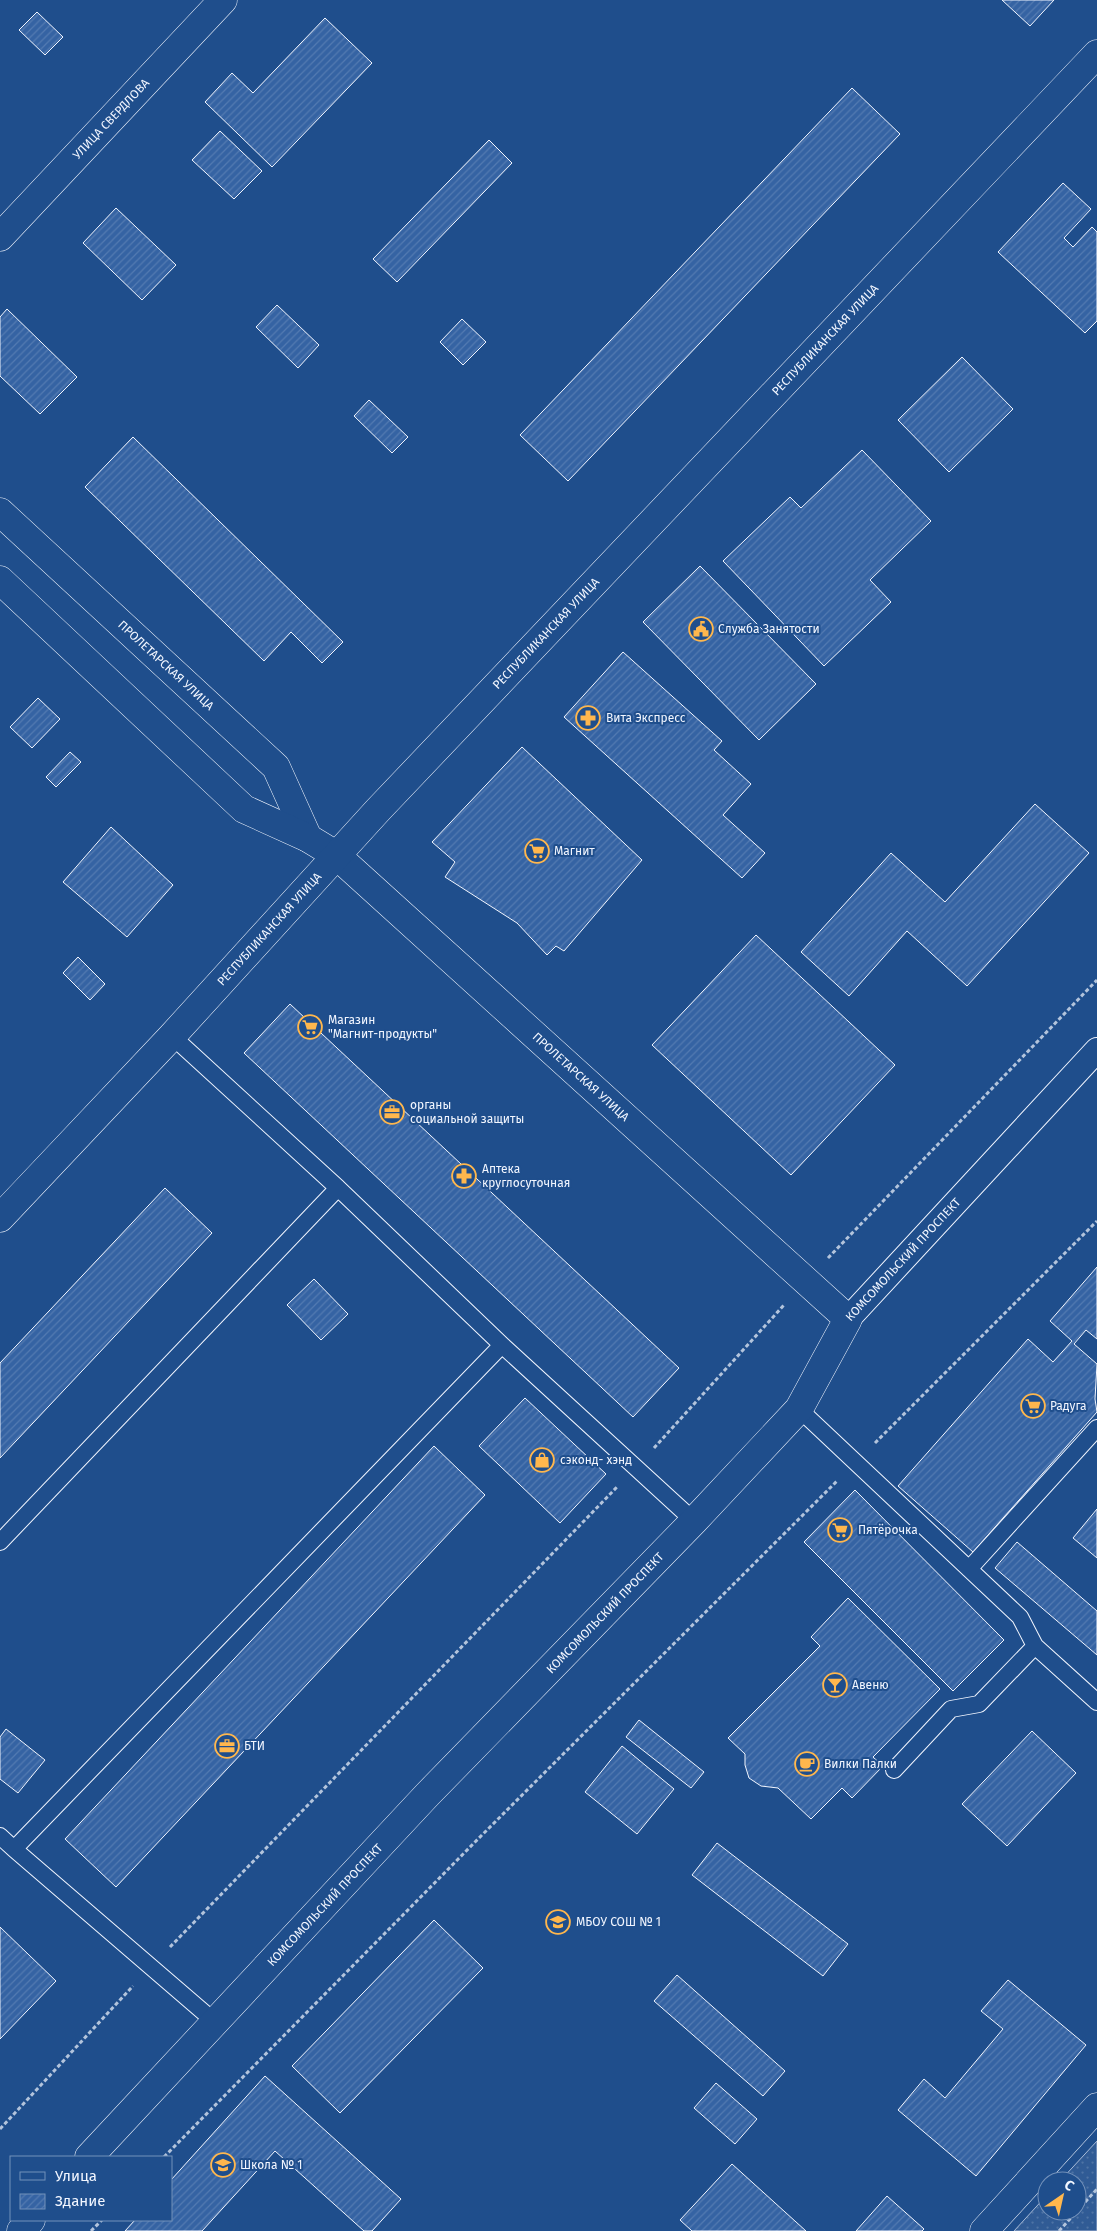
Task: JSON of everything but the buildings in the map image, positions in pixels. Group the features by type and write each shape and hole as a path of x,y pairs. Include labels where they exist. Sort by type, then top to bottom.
{"street":[{"name":"УЛИЦА СВЕРДЛОВА","path":"0,237 224,0"},
{"name":"РЕСПУБЛИКАНСКАЯ УЛИЦА","path":"0,1218 172,1036 336,856 1097,54"},
{"name":"ПРОЛЕТАРСКАЯ УЛИЦА","path":"0,512 276,767 308,838"},
{"name":"ПРОЛЕТАРСКАЯ УЛИЦА","path":"0,580 244,809 308,838 336,856 848,1319"},
{"name":"КОМСОМОЛЬСКИЙ ПРОСПЕКТ","path":"90,2156 428,1795 694,1521 798,1409 848,1319 1094,1057"},
{"path":"984,2231 1097,2107"},
{"path":"21,2231 30,2221"}],"lane":[{"path":"172,1036 338,1188 502,1345 694,1521"},
{"path":"0,1542 338,1188"},
{"path":"14,1849 502,1345"},
{"path":"798,1409 1020,1617 1035,1646 1097,1702"},
{"path":"969,1569 1097,1428"},
{"path":"894,1770 951,1709 979,1704 1035,1646"},
{"path":"0,1836 215,2022"}],"path":[{"path":"0,2129 151,1966 636,1468 806,1280 1097,980"},
{"path":"165,2156 474,1843 1097,1221"},
{"path":"1059,2231 1097,2189"},
{"path":"91,2231 101,2221"}],"shaded area":[{"path":"1097,2141 1097,2231 1014,2231 1037,2206 1037,2221 1087,2221 1087,2171 1069,2171"}],"place":[{"name":"Служба Занятости","path":"701,629"},
{"name":"Вита Экспресс","path":"588,718"},
{"name":"Магнит","path":"537,851"},
{"name":"Магазин \"Магнит-продукты\"","path":"310,1027"},
{"name":"органы социальной защиты","path":"392,1112"},
{"name":"Аптека круглосуточная","path":"464,1176"},
{"name":"Радуга","path":"1033,1406"},
{"name":"сэконд- хэнд","path":"542,1460"},
{"name":"Пятёрочка","path":"840,1530"},
{"name":"Авеню","path":"835,1685"},
{"name":"БТИ","path":"227,1746"},
{"name":"Вилки Палки","path":"807,1764"},
{"name":"МБОУ СОШ № 1","path":"558,1922"},
{"name":"Школа № 1","path":"223,2165"}]}
